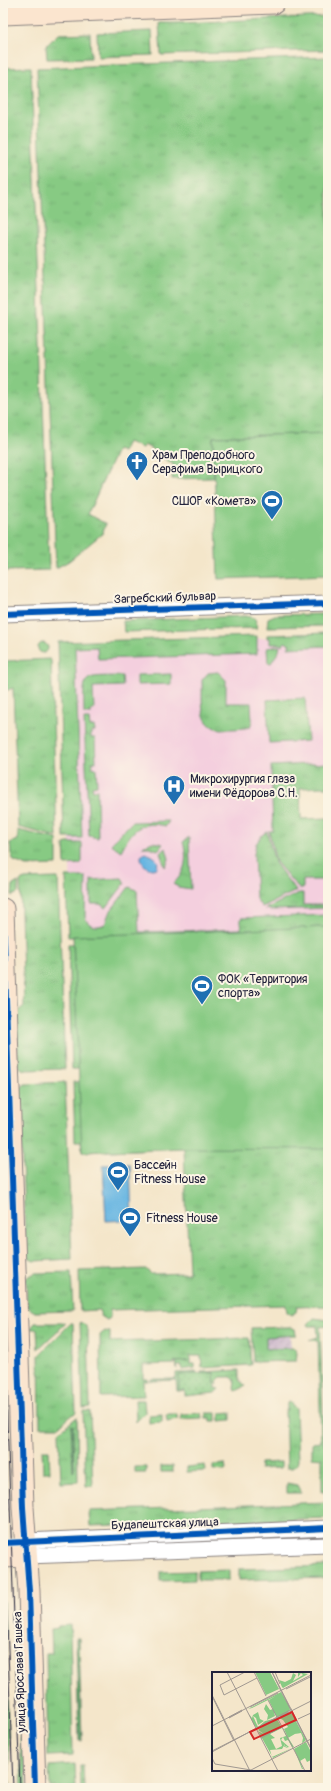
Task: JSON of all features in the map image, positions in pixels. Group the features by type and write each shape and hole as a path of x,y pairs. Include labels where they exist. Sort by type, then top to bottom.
{"street":[{"path":"3,14 274,3"},
{"name":"Загребский бульвар","path":"3,614 328,603"},
{"name":"улица Ярослава Гашека","path":"3,909 26,1549 29,1590 35,1788"},
{"name":"Будапештская улица","path":"3,1557 26,1549 328,1528"},
{"name":"Будапештская улица","path":"3,1542 26,1549 328,1545"}],"shaded area":[{"name":"Микрохирургия глаза имени Фёдорова С.Н.","path":"328,636 328,770 278,772 278,857 328,856 328,927 71,937 67,645"},
{"path":"290,1336 291,1348 266,1349 266,1337"}],"green space":[{"path":"328,16 328,50 161,55 159,23"},
{"path":"152,31 153,55 98,57 97,33"},
{"path":"90,33 91,58 47,59 46,46 58,34"},
{"path":"328,57 328,433 213,437 214,478 172,479 173,464 161,457 162,454 144,445 142,448 128,442 123,452 117,450 88,514 106,524 103,531 104,532 69,561 56,568 37,68"},
{"path":"31,67 49,570 3,571 3,68"},
{"name":"СШОР «Комета»","path":"328,433 328,575 218,579 213,437"},
{"path":"328,614 328,626 267,627 268,618 275,615"},
{"path":"246,616 255,618 257,628 124,632 123,621"},
{"path":"328,633 328,646 288,648 290,645 285,642 282,646 281,644 270,644 270,638 267,638 267,635"},
{"path":"257,636 257,654 98,659 97,647 75,648 82,838 64,838 58,642"},
{"path":"41,643 45,643 48,648 45,653 41,653 38,650 38,646"},
{"path":"280,646 279,651 271,663 268,663 267,648"},
{"path":"50,659 57,837 18,827 13,688 5,691 5,661"},
{"path":"218,672 226,680 226,703 251,703 252,721 250,727 234,729 216,728 210,725 206,719 203,713 202,705 202,680 208,673"},
{"path":"171,674 171,684 137,685 137,675"},
{"path":"99,676 122,676 123,686 93,687 94,710 91,710 91,714 84,714 84,690 85,684 88,680 92,677"},
{"path":"305,698 308,741 269,743 267,700"},
{"path":"84,719 89,719 90,727 94,726 95,731 91,732 91,738 95,738 96,762 92,762 92,767 96,768 97,785 92,786 93,790 97,790 98,838 89,836"},
{"path":"328,763 328,787 300,788 301,819 328,818 328,880 303,880 303,889 299,889 276,862 269,831 273,831 271,766"},
{"path":"169,821 166,826 150,824 138,828 129,837 121,851 111,844 132,822"},
{"path":"18,830 57,839 57,865 27,866 14,861 11,854 10,843 18,840"},
{"path":"267,832 275,863 296,891 262,907 256,899 254,854 256,844 262,835"},
{"path":"189,837 191,889 178,887 173,884 181,875 183,870 185,864 185,848 183,842"},
{"path":"152,842 163,844 158,850 149,847 142,847"},
{"path":"82,843 82,862 80,864 65,865 64,844"},
{"path":"166,848 169,859 165,867 160,853"},
{"path":"66,877 86,877 85,917 93,926 105,924 109,913 129,887 137,890 139,932 241,929 241,918 328,915 328,932 68,937"},
{"path":"58,878 65,1069 24,1070 18,1066 16,1013 24,1006 20,881 25,879"},
{"path":"122,878 125,883 106,908 100,904 91,904 91,880"},
{"path":"18,882 18,893 12,896 13,885"},
{"path":"299,893 303,893 303,905 328,905 328,908 265,909"},
{"name":"ФОК «Территория спорта»","path":"328,927 328,1149 184,1148 82,1152 73,936"},
{"path":"68,944 73,944 81,1069 72,1069"},
{"path":"65,1082 72,1259 34,1261 26,1257 19,1089 25,1084"},
{"path":"73,1082 80,1082 328,1143 328,1306 297,1307 296,1312 291,1315 287,1312 286,1305 110,1310 110,1318 107,1320 101,1316 99,1310 80,1311 79,1271 146,1269 151,1274 189,1273 184,1148 82,1152 81,1141 75,1141"},
{"path":"71,1272 73,1311 35,1312 27,1307 26,1278 35,1273"},
{"path":"314,1318 328,1320 328,1326 320,1327 324,1444 328,1444 328,1492 322,1492 322,1458 312,1457 312,1443 321,1442 318,1341 309,1340 318,1337 317,1326 309,1326 308,1324"},
{"path":"80,1322 85,1325 88,1330 90,1407 83,1408"},
{"path":"35,1323 66,1323 38,1349 37,1329 30,1329"},
{"path":"71,1323 73,1323 76,1412 58,1427 40,1427 39,1355"},
{"path":"290,1327 295,1329 296,1335 266,1337 266,1349 294,1348 297,1353 296,1361 253,1362 251,1328"},
{"path":"105,1331 110,1332 110,1342 249,1338 251,1365 202,1368 201,1356 190,1356 190,1364 195,1364 195,1368 182,1370 182,1366 177,1366 177,1369 176,1362 188,1361 175,1362 175,1364 143,1365 143,1379 148,1379 148,1381 143,1381 144,1396 101,1397 100,1335"},
{"path":"239,1370 239,1380 246,1386 236,1391 234,1389 235,1380 231,1377 221,1377 217,1381 218,1384 215,1384 214,1373 201,1374 201,1372"},
{"path":"196,1372 196,1374 179,1375 179,1391 177,1391 176,1380 151,1381 151,1379 176,1379 176,1373"},
{"path":"214,1373 215,1388 219,1389 215,1393 185,1396 185,1390 179,1391 179,1375"},
{"path":"135,1400 144,1400 145,1413 136,1422"},
{"path":"290,1402 296,1409 298,1460 297,1465 292,1468 287,1468 285,1411 287,1410 287,1403"},
{"path":"83,1411 90,1411 93,1486 86,1486"},
{"path":"231,1412 231,1420 220,1421 220,1413"},
{"path":"201,1413 202,1418 181,1419 181,1414"},
{"path":"206,1413 216,1413 216,1421 211,1421 211,1418 206,1418"},
{"path":"162,1414 162,1422 149,1423 149,1415"},
{"path":"166,1414 177,1414 177,1419 167,1421"},
{"path":"77,1417 78,1482 61,1483 59,1432"},
{"path":"73,1425 74,1471 73,1472 71,1426"},
{"path":"42,1450 49,1450 50,1472 43,1472"},
{"path":"281,1462 281,1468 260,1469 260,1463"},
{"path":"225,1464 226,1470 213,1471 213,1465"},
{"path":"205,1465 206,1471 187,1472 187,1467"},
{"path":"161,1466 173,1466 173,1472 161,1472"},
{"path":"135,1467 146,1467 146,1473 135,1473"},
{"path":"287,1483 297,1485 301,1493 287,1493"},
{"path":"328,1502 328,1518 90,1526 89,1511"},
{"path":"328,1566 328,1578 239,1580 239,1569"},
{"path":"229,1570 229,1580 198,1580 198,1571"},
{"path":"195,1571 195,1580 160,1581 160,1572"},
{"path":"3,1602 10,1788 6,1788 3,1697"},
{"path":"70,1625 73,1755 48,1756 46,1653 52,1653 51,1629 58,1628 58,1626"},
{"path":"76,1638 79,1638 82,1741 79,1741"},
{"path":"19,1702 24,1702 27,1788 22,1788"},
{"path":"75,1764 76,1788 50,1788 49,1766"},
{"path":"80,1766 83,1766 84,1788 81,1788"}],"water":[{"path":"145,853 153,856 158,862 157,868 152,869 144,865 141,856"},
{"name":"Бассейн Fitness House","path":"130,1164 132,1220 106,1221 103,1165"}],"tram line":[{"path":"3,1305 20,1788"},
{"path":"3,1512 13,1788"}],"cycle path":[{"path":"3,614 328,603"},
{"path":"3,909 23,1507 29,1591 35,1788"},
{"path":"3,1543 328,1528"}],"place":[{"name":"Храм Преподобного Серафима Вырицкого","path":"137,482"},
{"name":"СШОР «Комета»","path":"272,520"},
{"name":"Микрохирургия глаза имени Фёдорова С.Н.","path":"174,806"},
{"name":"ФОК «Территория спорта»","path":"202,1006"},
{"name":"Бассейн Fitness House","path":"118,1192"},
{"name":"Fitness House","path":"130,1238"}]}
